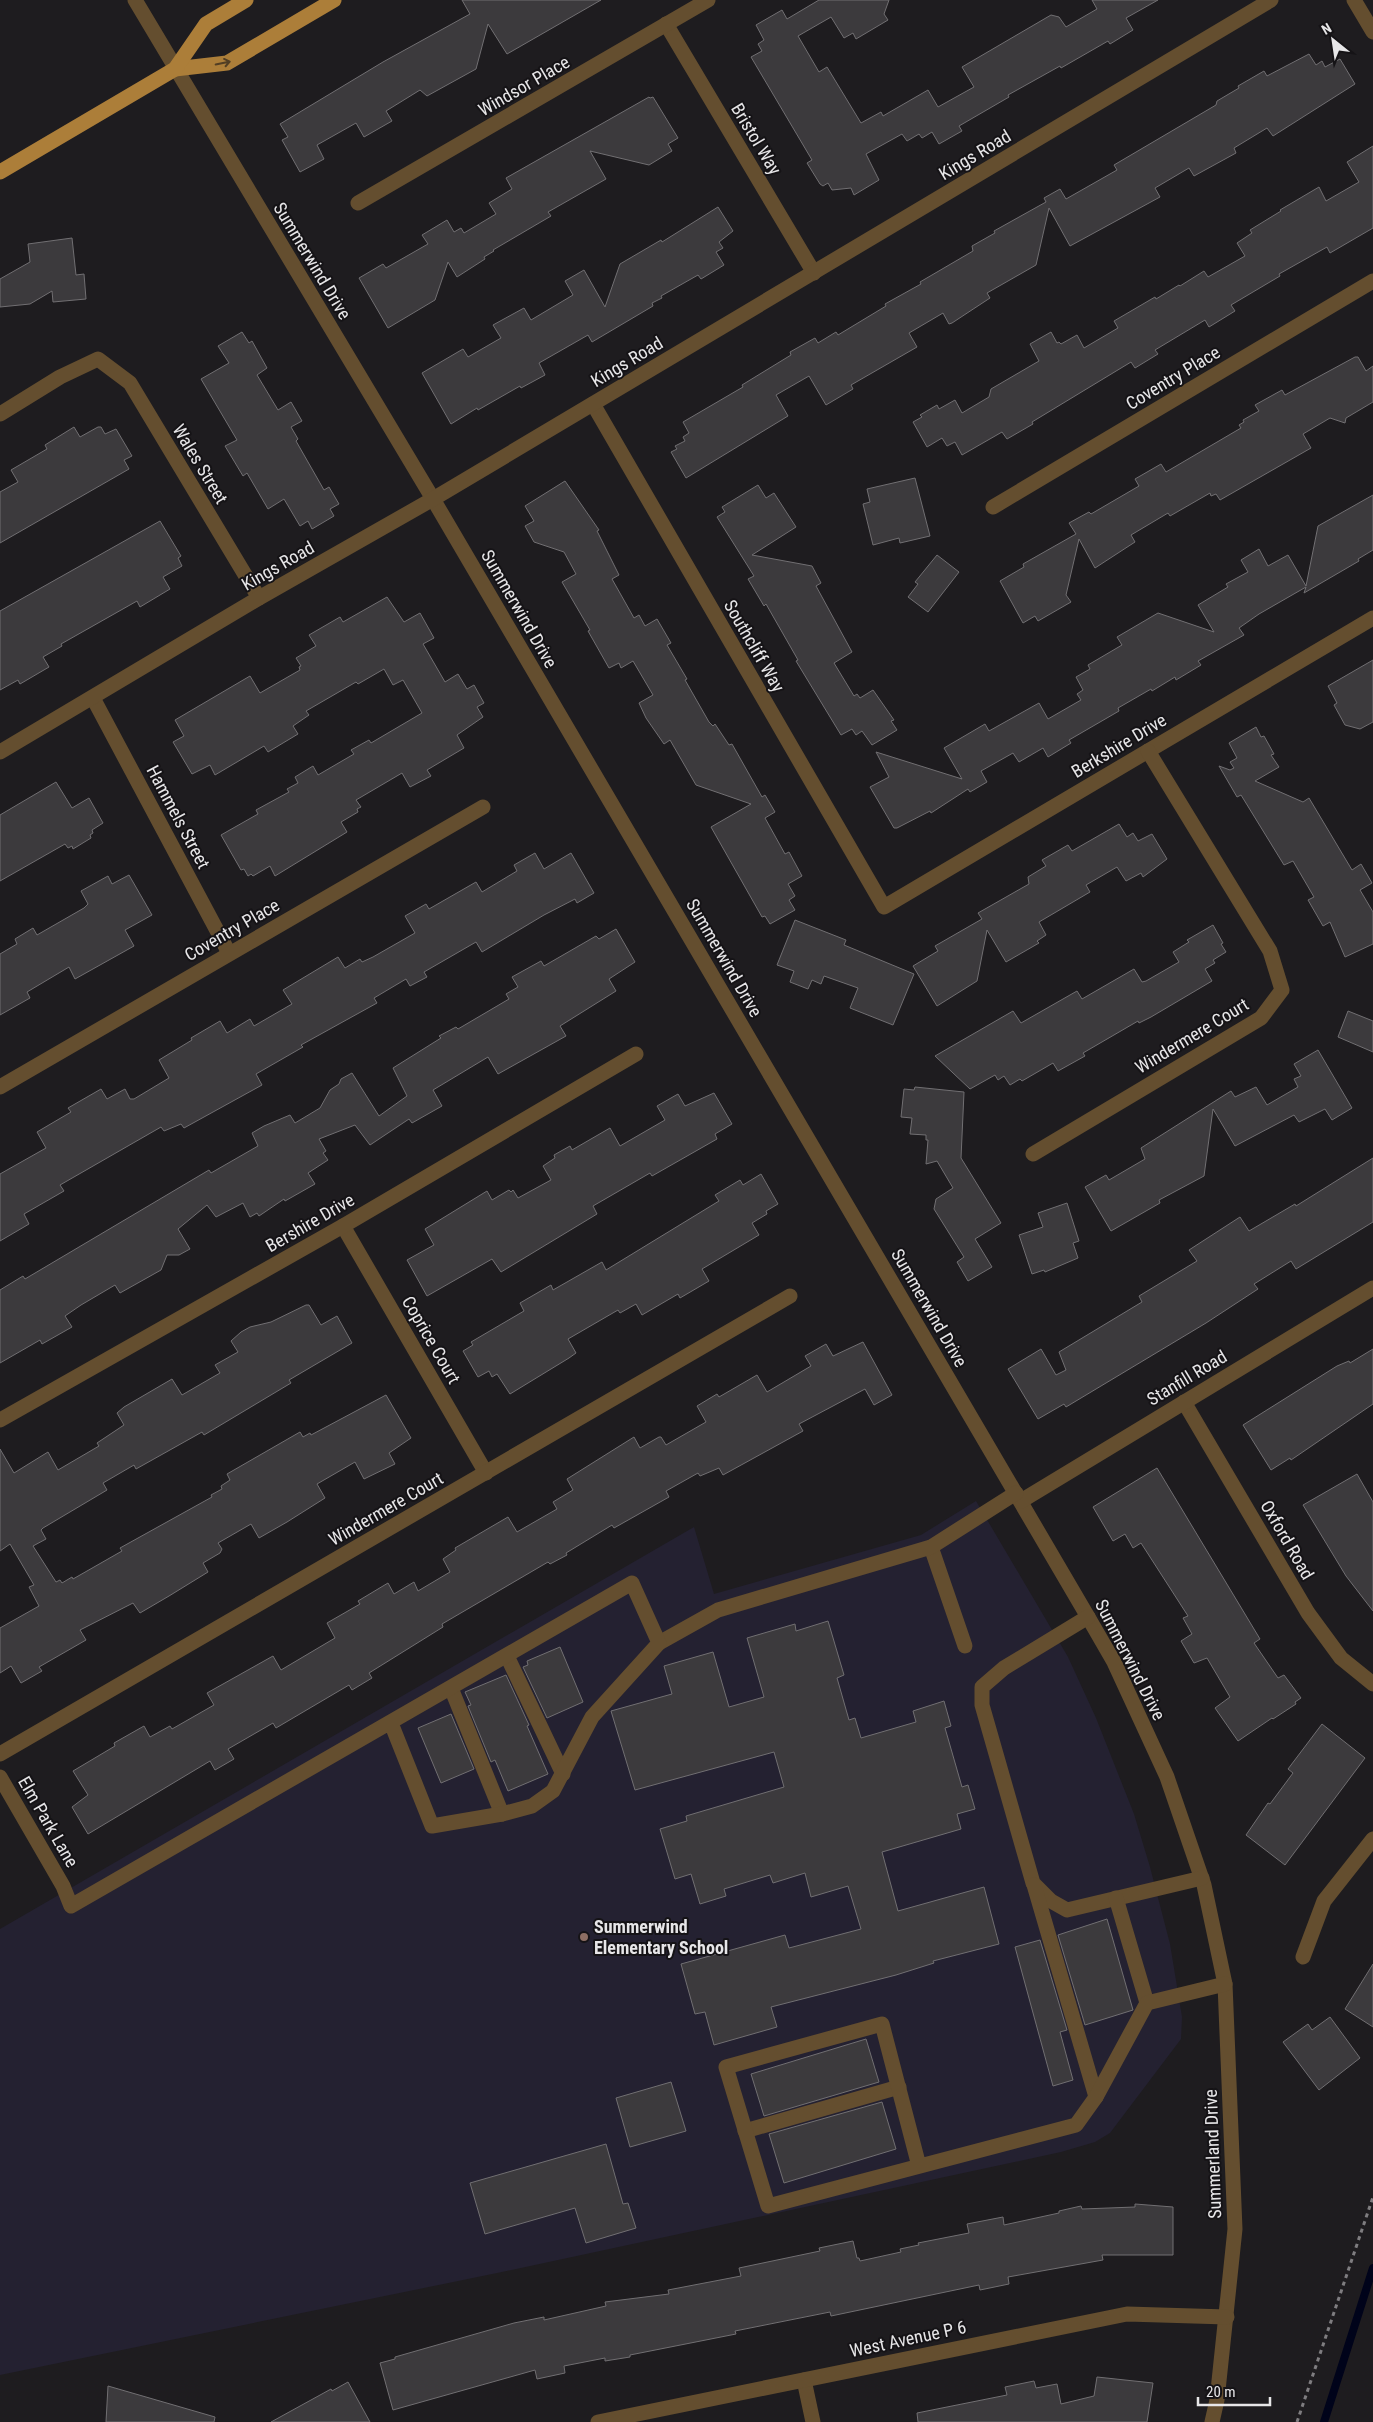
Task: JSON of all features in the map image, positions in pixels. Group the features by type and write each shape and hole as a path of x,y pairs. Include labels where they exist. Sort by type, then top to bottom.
{"main road":[{"path":"175,69 206,24 246,0"},
{"path":"0,172 175,69 228,63 334,0"}],"street":[{"name":"Summerwind Drive","path":"135,0 433,500 1088,1616 1114,1662 1166,1777 1203,1882"},
{"name":"Windsor Place","path":"358,204 708,0"},
{"name":"Kings Road","path":"0,752 94,698 259,598 433,500 1271,0"},
{"path":"1354,0 1373,32"},
{"name":"Bristol Way","path":"666,24 814,273"},
{"name":"Coventry Place","path":"993,507 1373,281"},
{"name":"Wales Street","path":"0,414 60,377 98,359 130,383 259,598"},
{"name":"Southcliff Way","path":"593,404 884,907"},
{"name":"Berkshire Drive","path":"884,907 1373,618"},
{"name":"Hammels Street","path":"94,698 229,953"},
{"name":"Windermere Court","path":"1032,1154 1261,1018 1282,990 1270,951 1148,751"},
{"name":"Coventry Place","path":"0,1087 483,807"},
{"name":"Bershire Drive","path":"0,1420 343,1226 636,1054"},
{"name":"Coprice Court","path":"343,1226 486,1473"},
{"name":"Stanfill Road","path":"391,1723 432,1826 502,1814 532,1806 553,1791 592,1717 659,1642 718,1610 931,1547 1184,1402 1373,1288"},
{"name":"Windermere Court","path":"0,1754 790,1296"},
{"name":"Oxford Road","path":"1184,1402 1308,1613 1340,1658 1373,1684"},
{"path":"931,1547 964,1646"},
{"path":"391,1723 632,1583 659,1642"},
{"path":"1088,1616 1004,1668 982,1687 982,1705 1096,2097"},
{"path":"507,1656 563,1774"},
{"path":"450,1688 502,1814"},
{"name":"Elm Park Lane","path":"0,1777 63,1886 70,1906 391,1723"},
{"path":"1303,1957 1324,1902 1373,1839"},
{"path":"1033,1883 1051,1901 1067,1910 1116,1898 1203,1882"},
{"name":"Summerland Drive","path":"1203,1882 1225,1984 1235,2229 1218,2400 1212,2422"},
{"path":"919,2166 882,2024 726,2067 768,2206 1076,2125 1096,2097 1147,2003 1116,1898"},
{"path":"1147,2003 1225,1984"},
{"path":"745,2131 898,2087"},
{"name":"West Avenue P 6","path":"598,2422 1127,2314 1227,2317"},
{"path":"804,2380 813,2422"}],"path":[{"path":"1297,2422 1373,2197"}],"shaded area":[{"name":"Summerwind Elementary School","path":"976,1501 1068,1657 1096,1718 1134,1814 1170,1944 1182,2017 1181,2039 1110,2133 1095,2142 1061,2152 497,2273 0,2375 0,1929 694,1527 714,1594 921,1535"}],"building":[{"path":"462,0 601,0 507,54 488,24 476,69 427,96 420,90 386,111 392,121 364,137 356,123 317,145 324,159 300,172 282,140 288,137 280,124 383,62 470,14"},
{"path":"819,0 889,0 884,14 888,20 856,39 853,33 844,38 831,17 798,36 819,72 827,67 861,123 881,112 883,116 928,90 938,107 974,87 962,67 1051,15 1059,17 1066,27 1097,9 1092,0 1158,0 1126,18 1133,30 1110,44 1108,41 1008,95 1009,97 959,126 962,131 939,144 932,132 922,138 919,134 907,141 902,134 866,154 879,180 854,195 851,188 832,190 828,183 823,186 820,184 807,163 812,160 751,57 762,51 758,44 764,40 756,25 782,10 787,19"},
{"path":"1309,54 1316,65 1322,61 1325,67 1340,59 1355,84 1273,136 1267,128 1234,148 1236,153 1194,176 1189,168 1155,188 1160,197 1070,246 1049,208 1036,265 987,293 990,298 952,323 949,324 943,313 909,333 917,347 851,385 853,389 826,405 809,376 776,395 788,416 686,478 671,452 677,449 675,446 685,441 683,437 689,433 683,422 743,387 742,385 791,355 790,352 815,338 818,343 836,332 838,335 886,306 885,304 973,251 972,246 995,233 994,231 1046,202 1044,198 1060,189 1066,199 1117,170 1114,165 1216,105 1217,101 1239,88 1238,86 1264,71 1267,76"},
{"path":"649,97 653,97 678,138 668,144 672,151 649,165 590,151 606,179 548,212 551,216 493,250 484,257 485,259 457,277 448,262 435,300 388,328 359,278 383,264 386,268 428,244 422,235 447,220 454,232 461,228 464,233 496,214 489,203 512,189 506,178"},
{"path":"1373,146 1373,228 1330,253 1327,247 1279,274 1280,276 1231,305 1235,311 1209,327 1205,320 1155,350 1158,354 1135,368 1131,362 1007,439 1002,432 962,455 955,442 947,446 942,438 927,447 913,422 922,417 920,415 937,405 939,409 955,400 962,413 989,397 991,389 1039,361 1030,344 1051,332 1057,343 1061,344 1077,335 1084,348 1118,328 1114,321 1155,297 1156,299 1204,271 1208,277 1245,256 1237,243 1252,233 1250,230 1280,210 1319,187 1326,201 1359,182 1347,162"},
{"path":"718,207 733,231 719,242 723,248 716,252 724,265 701,279 698,275 661,296 662,298 652,303 653,306 592,342 588,335 539,363 545,375 521,388 520,386 478,410 477,408 451,424 422,373 463,349 468,357 501,338 493,325 524,308 531,320 573,295 565,281 584,270 605,307 620,264 661,240 662,242"},
{"path":"72,238 76,275 84,274 86,299 53,302 52,291 30,304 0,307 0,279 30,262 28,244"},
{"path":"242,332 249,343 252,341 267,368 257,375 278,410 291,402 302,421 291,427 298,439 296,441 324,490 329,487 339,504 330,509 334,516 312,529 308,521 300,526 284,499 268,509 247,473 243,476 225,446 237,440 201,379 229,363 218,346"},
{"path":"1358,357 1366,371 1373,366 1373,402 1346,418 1345,423 1330,418 1303,434 1311,448 1220,500 1216,494 1211,496 1210,493 1170,516 1168,513 1131,535 1135,542 1095,568 1079,539 1066,595 1071,602 1038,621 1035,616 1023,623 1000,581 1024,567 1023,564 1076,534 1069,523 1089,512 1091,514 1139,486 1135,479 1161,464 1166,472 1241,428 1239,425 1244,422 1243,420 1259,411 1255,405 1282,390 1285,395"},
{"path":"74,427 80,437 98,427 101,427 105,434 116,429 132,456 124,460 129,469 0,543 0,492 18,482 11,470 47,449 45,445"},
{"path":"915,478 930,536 900,543 899,538 873,545 863,504 870,502 867,489"},
{"path":"565,481 599,530 597,531 619,575 612,579 634,618 639,615 645,626 657,619 671,643 667,645 709,722 713,726 715,724 729,745 732,744 762,797 765,795 775,812 765,818 785,854 789,852 802,876 788,884 795,896 789,900 795,910 770,924 765,916 762,917 711,827 751,804 696,785 670,740 664,744 646,718 639,703 653,695 633,661 621,668 619,663 609,668 588,631 590,630 562,582 576,574 564,552 534,542 525,526 534,521 525,506"},
{"path":"758,485 766,498 774,493 796,527 752,555 812,566 821,583 816,586 852,652 834,663 854,696 857,694 860,698 873,690 894,720 891,721 897,730 872,745 862,731 856,735 852,729 841,735 796,661 798,660 766,604 764,606 748,579 754,576 717,517 725,512 722,507"},
{"path":"1373,495 1373,550 1358,559 1359,561 1304,593 1306,587 1259,614 1239,628 1244,635 1198,661 1201,665 1176,680 1175,677 1118,708 1119,711 1069,740 1071,743 1048,757 1043,748 1019,762 1013,753 981,771 987,782 970,792 968,789 931,813 930,811 894,828 870,787 889,777 876,752 962,779 944,748 985,724 989,731 1039,703 1048,719 1081,700 1077,694 1083,690 1076,677 1090,669 1088,665 1122,645 1117,637 1158,613 1214,632 1198,605 1228,587 1226,584 1248,572 1241,560 1259,549 1268,566 1288,555 1306,586 1318,526"},
{"path":"160,521 181,556 178,558 182,566 163,577 170,589 140,607 137,601 61,644 62,646 43,657 49,667 20,684 18,680 0,690 0,611"},
{"path":"937,555 959,572 928,612 908,597 918,584 915,582"},
{"path":"387,597 404,622 420,613 434,638 423,644 445,682 458,674 467,689 474,685 484,703 477,707 483,717 457,735 464,748 427,770 431,776 410,787 402,773 356,800 361,807 357,809 358,812 341,822 347,832 275,876 270,866 253,876 251,874 248,876 244,869 241,870 221,835 258,814 256,810 289,792 287,789 298,783 295,777 313,766 318,775 354,754 351,750 369,740 371,743 422,713 403,680 393,685 384,669 358,684 356,682 306,711 309,715 293,726 298,734 268,752 264,746 215,775 210,765 192,774 173,742 184,736 175,720 250,676 260,693 300,670 299,667 301,666 296,658 316,646 309,635 340,617 343,622"},
{"path":"1373,660 1373,722 1360,729 1345,725 1334,705 1337,703 1328,686"},
{"path":"1256,727 1261,737 1264,736 1274,754 1271,755 1279,767 1255,781 1303,802 1309,798 1352,870 1361,864 1372,883 1360,890 1373,912 1373,944 1345,957 1330,922 1323,926 1308,900 1314,897 1293,861 1284,865 1241,795 1237,797 1219,766 1230,770 1234,768 1230,762 1237,758 1229,743"},
{"path":"56,782 72,808 89,798 103,823 92,830 91,838 73,849 72,846 68,848 65,844 0,881 0,815"},
{"path":"1119,824 1127,837 1133,833 1138,841 1152,834 1167,859 1143,877 1141,873 1126,881 1117,867 1086,885 1090,892 1039,922 1046,935 1037,941 1039,943 1006,962 987,930 977,981 937,1006 913,966 938,951 935,946 982,919 978,913 1029,884 1028,877 1046,866 1042,860 1068,845 1072,851"},
{"path":"535,853 544,869 571,853 594,893 577,903 575,899 544,915 482,952 476,942 424,972 427,977 410,986 406,979 374,998 377,1003 301,1045 303,1047 256,1074 262,1085 184,1128 181,1124 164,1131 161,1127 60,1185 64,1191 24,1214 29,1224 0,1241 0,1174 46,1148 37,1132 71,1112 68,1108 101,1089 107,1099 125,1089 130,1099 134,1099 169,1078 159,1060 192,1040 191,1038 220,1021 227,1033 250,1019 254,1026 292,1004 283,990 338,957 345,968 360,959 362,962 373,957 415,933 405,916 426,904 429,909 476,882 482,892 517,871 514,865"},
{"path":"129,875 152,915 125,930 134,946 75,979 69,967 27,992 30,998 0,1015 0,954 17,944 15,939 33,928 37,935 84,908 88,904 81,891 108,876 112,884"},
{"path":"795,920 846,940 844,945 914,974 893,1025 850,1008 858,988 824,976 821,984 812,980 808,989 790,982 794,971 777,965"},
{"path":"1213,925 1226,952 1213,960 1215,963 1205,969 1212,981 1151,1017 1139,1023 1138,1021 1083,1053 1085,1056 1058,1071 1053,1063 1022,1081 1020,1079 1010,1085 1004,1076 998,1080 995,1075 970,1089 935,1056 1013,1011 1021,1023 1077,991 1082,999 1134,969 1142,982 1146,981 1179,962 1173,952 1189,942 1187,940"},
{"path":"616,929 635,962 609,979 616,991 560,1026 566,1036 498,1074 488,1057 433,1090 442,1106 412,1123 409,1119 370,1145 355,1125 319,1139 326,1151 323,1153 328,1160 308,1173 315,1184 285,1201 284,1199 259,1216 257,1213 250,1217 243,1203 216,1217 207,1205 178,1229 190,1249 179,1255 167,1255 161,1270 120,1293 115,1285 81,1305 65,1316 72,1327 42,1344 40,1340 0,1363 0,1290 23,1276 25,1279 209,1170 211,1173 258,1146 252,1133 264,1126 290,1115 295,1123 320,1108 330,1090 339,1084 341,1079 352,1073 379,1116 407,1096 393,1068 441,1038 439,1036 456,1027 458,1029 509,999 506,994 518,987 512,977 541,961 544,966 596,936 599,939"},
{"path":"1348,1011 1373,1021 1373,1052 1338,1037"},
{"path":"1318,1050 1352,1108 1332,1120 1325,1109 1299,1122 1294,1115 1235,1146 1213,1109 1204,1176 1159,1200 1160,1203 1111,1231 1085,1187 1106,1175 1109,1180 1145,1159 1141,1148 1231,1091 1235,1097 1256,1087 1267,1105 1298,1087 1294,1079 1301,1076 1294,1064"},
{"path":"915,1087 964,1092 961,1158 1001,1223 975,1239 992,1267 968,1281 957,1262 964,1257 934,1209 936,1199 953,1188 937,1161 926,1164 928,1140 926,1140 926,1135 910,1134 912,1118 901,1117 904,1089 914,1090"},
{"path":"714,1093 732,1124 715,1134 717,1139 652,1176 650,1173 593,1206 597,1214 501,1272 492,1259 427,1296 407,1260 434,1245 425,1229 487,1191 492,1200 509,1190 511,1192 513,1190 518,1198 551,1180 543,1166 555,1158 554,1155 570,1146 572,1150 610,1128 620,1146 665,1120 657,1106 678,1094 685,1106"},
{"path":"1373,1158 1373,1222 1296,1269 1291,1261 1254,1284 1258,1289 1206,1323 1066,1407 1064,1404 1038,1419 1008,1369 1041,1349 1056,1375 1066,1370 1059,1352 1142,1302 1139,1296 1197,1261 1189,1250 1240,1217 1249,1231 1295,1204 1296,1206"},
{"path":"761,1174 778,1204 766,1211 767,1214 752,1223 759,1235 702,1269 709,1281 680,1298 678,1294 642,1315 636,1304 620,1313 618,1310 568,1339 576,1353 510,1394 497,1374 492,1377 489,1371 478,1377 463,1351 473,1345 471,1342 524,1311 520,1303 551,1285 553,1290 602,1262 606,1270 719,1201 715,1195 740,1180 743,1185"},
{"path":"1067,1203 1079,1241 1073,1243 1078,1258 1045,1272 1044,1270 1032,1274 1019,1235 1043,1227 1038,1213"},
{"path":"309,1305 321,1325 337,1316 352,1343 289,1380 291,1383 204,1435 202,1432 136,1469 134,1465 103,1483 107,1490 43,1528 41,1530 46,1539 33,1546 56,1582 60,1580 62,1583 72,1577 73,1579 122,1551 120,1548 212,1497 211,1495 222,1489 221,1486 230,1480 227,1474 300,1432 303,1437 310,1433 311,1435 386,1395 411,1438 389,1453 395,1464 364,1479 355,1462 317,1484 325,1498 287,1522 259,1538 251,1524 218,1543 222,1549 220,1553 203,1563 208,1572 169,1596 140,1613 133,1603 80,1630 86,1640 39,1667 42,1671 21,1683 11,1666 0,1673 0,1628 39,1606 29,1587 34,1585 10,1544 0,1551 0,1449 14,1473 48,1452 58,1470 99,1446 97,1443 124,1425 117,1413 124,1407 172,1379 182,1395 220,1373 215,1365 238,1352 231,1341 241,1332 250,1327 271,1322"},
{"path":"863,1342 892,1395 874,1405 865,1389 799,1424 803,1431 723,1475 719,1468 700,1476 698,1473 666,1491 669,1497 614,1528 612,1525 566,1553 567,1555 550,1564 548,1562 442,1624 443,1627 369,1673 372,1678 352,1690 349,1685 276,1728 273,1723 228,1749 234,1759 215,1770 210,1761 88,1834 72,1807 88,1795 73,1771 115,1746 114,1743 144,1726 150,1737 170,1726 172,1729 214,1705 207,1693 273,1656 281,1670 335,1638 327,1623 360,1604 358,1601 388,1583 394,1594 414,1582 418,1591 450,1572 443,1559 456,1550 455,1548 508,1517 517,1532 557,1509 553,1502 573,1490 567,1479 634,1437 640,1448 659,1437 661,1437 666,1445 706,1422 697,1406 717,1394 719,1397 757,1375 767,1392 811,1366 805,1356 826,1344 833,1356"},
{"path":"1373,1349 1373,1404 1291,1460 1290,1458 1271,1470 1243,1425 1337,1366 1349,1361 1350,1363"},
{"path":"1157,1468 1260,1639 1254,1643 1278,1678 1284,1675 1301,1698 1295,1702 1296,1704 1238,1741 1215,1708 1230,1697 1207,1658 1194,1663 1181,1641 1192,1634 1183,1618 1188,1616 1141,1543 1133,1548 1125,1534 1113,1541 1093,1507"},
{"path":"1357,1474 1373,1502 1373,1611 1346,1576 1303,1505"},
{"path":"828,1621 844,1675 837,1678 849,1720 855,1718 861,1738 916,1722 913,1711 944,1701 951,1726 945,1728 962,1787 968,1785 975,1809 957,1814 961,1829 882,1852 898,1911 984,1887 999,1944 933,1961 934,1963 896,1975 771,2007 777,2027 714,2045 705,2012 695,2014 681,1964 785,1935 789,1948 861,1929 848,1886 811,1897 805,1873 773,1883 770,1875 724,1889 726,1896 700,1904 691,1874 675,1879 660,1829 687,1821 686,1816 784,1787 774,1752 635,1790 611,1711 672,1694 664,1666 713,1652 729,1707 764,1697 747,1638 795,1624 796,1631"},
{"path":"560,1647 583,1702 547,1718 523,1667 528,1665 527,1661"},
{"path":"506,1675 529,1725 527,1726 548,1774 508,1791 495,1760 491,1762 468,1706 471,1705 465,1692"},
{"path":"451,1714 474,1769 441,1783 418,1728"},
{"path":"1322,1724 1365,1758 1285,1865 1246,1835 1268,1803 1270,1804 1293,1773 1288,1769"},
{"path":"1107,1919 1133,2010 1085,2025 1058,1935"},
{"path":"1040,1940 1067,2030 1060,2032 1073,2080 1053,2086 1015,1947"},
{"path":"1373,1964 1373,2027 1345,2009"},
{"path":"1330,2017 1360,2058 1319,2090 1283,2042 1308,2024 1312,2030"},
{"path":"866,2039 879,2082 764,2116 751,2074"},
{"path":"671,2082 686,2131 630,2147 616,2098"},
{"path":"882,2102 896,2149 784,2183 769,2134"},
{"path":"606,2144 623,2204 628,2203 636,2228 586,2243 575,2208 485,2234 470,2183"},
{"path":"1135,2204 1173,2207 1173,2255 1102,2255 1103,2260 1008,2277 1009,2284 980,2290 979,2285 831,2316 830,2312 735,2331 736,2334 630,2355 630,2357 605,2361 605,2358 564,2366 565,2373 537,2379 535,2370 393,2410 380,2363 514,2323 544,2317 544,2320 606,2306 605,2302 669,2294 668,2290 741,2276 739,2268 820,2251 819,2248 853,2241 857,2258 860,2261 901,2252 900,2249 919,2245 918,2243 969,2233 967,2224 1003,2217 1004,2225 1059,2213 1059,2211 1081,2206 1082,2209 1135,2207"},
{"path":"1097,2377 1153,2383 1147,2422 918,2422 917,2413 1007,2395 1005,2387 1034,2381 1036,2388 1057,2384 1061,2404 1094,2396"},
{"path":"348,2382 370,2422 271,2422 331,2389 332,2391"},
{"path":"108,2386 215,2417 214,2422 106,2422"}],"waterway":[{"path":"1324,2422 1373,2268"}],"place":[{"name":"Summerwind Elementary School","path":"584,1937"}]}
